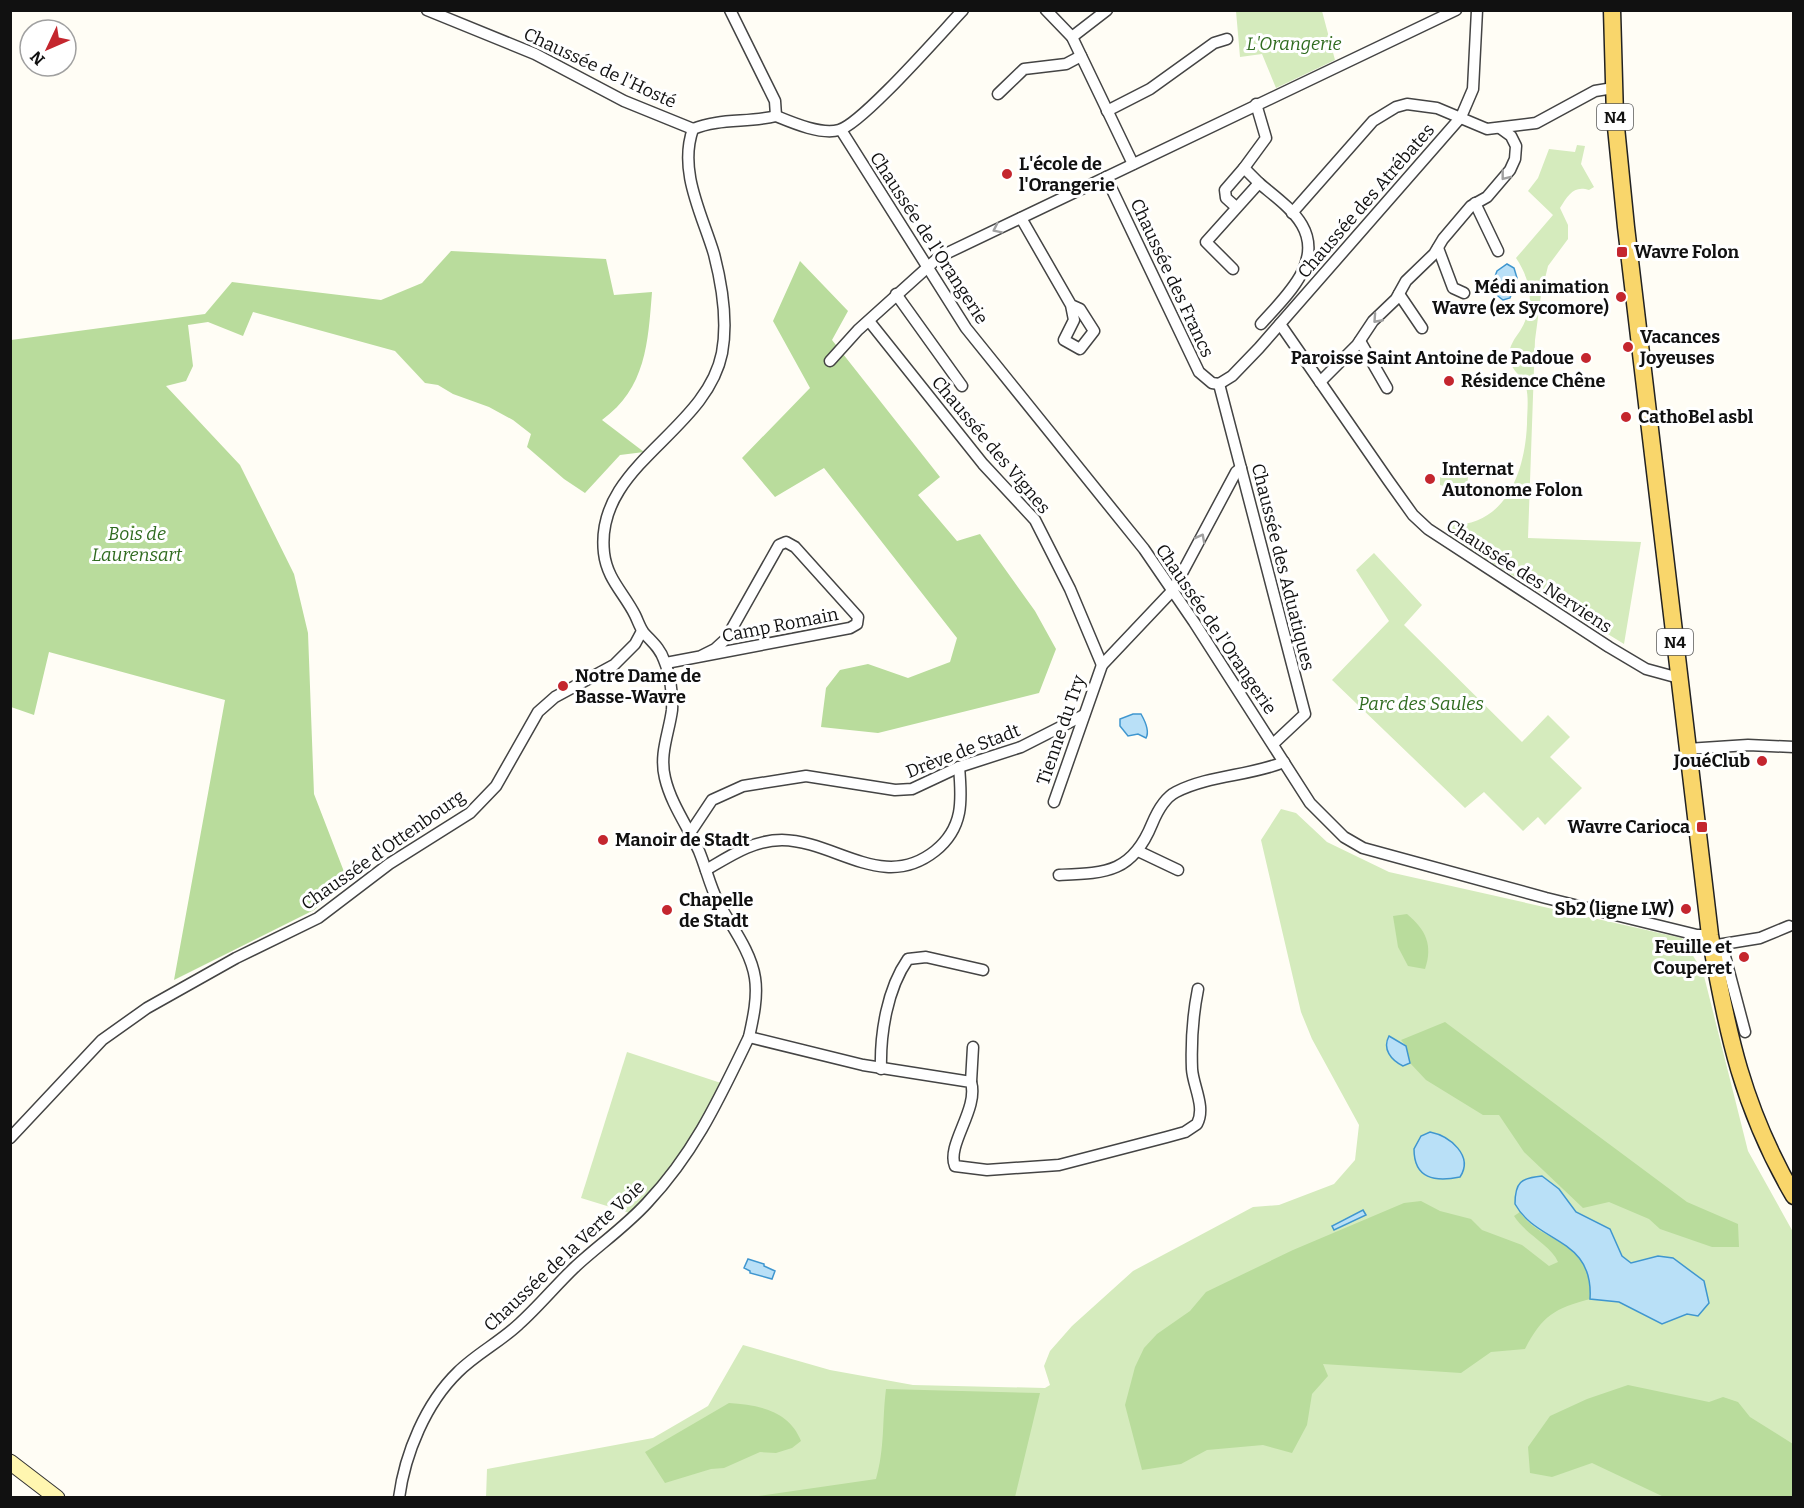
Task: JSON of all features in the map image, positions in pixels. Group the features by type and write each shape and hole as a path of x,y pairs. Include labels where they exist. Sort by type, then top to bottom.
{"main road":[{"name":"N4","path":"1612,10 1613,88 1626,227 1687,749 1722,1006 1743,1090 1768,1151 1794,1197"},
{"path":"10,1462 57,1497"}],"street":[{"name":"Chaussée de l'Hosté","path":"427,10 535,54 624,101 693,129"},
{"path":"730,10 775,101 776,116"},
{"path":"642,632 608,569 604,541 606,519 629,476 706,391 719,362 723,344 721,288 689,167 689,141 693,129 708,123 760,120 776,116 789,122 825,130 841,130 874,104 963,10"},
{"path":"1046,10 1072,38 1133,164"},
{"path":"1072,38 1107,10"},
{"path":"830,362 926,265 939,257 1456,10"},
{"name":"Chaussée des Atrébates","path":"1219,384 1232,376 1284,320 1461,117 1474,80 1477,10"},
{"path":"1107,111 1150,89 1214,43 1227,39"},
{"path":"998,94 1024,69 1066,64 1081,56"},
{"path":"1292,213 1373,121 1384,113 1407,104 1448,110 1480,129 1500,128 1536,123 1595,91 1613,88"},
{"path":"1236,207 1226,198 1225,190 1266,138 1256,104"},
{"path":"1320,382 1360,341 1373,321 1426,263 1475,202 1489,195 1514,162 1514,141 1508,132 1500,128"},
{"name":"Chaussée de l'Orangerie","path":"841,130 983,351 1144,549 1322,817 1344,837 1363,848 1587,909 1697,935 1714,942 1761,938 1789,926"},
{"path":"1244,168 1301,223 1308,244 1304,268 1289,293 1261,324"},
{"name":"Chaussée des Francs","path":"1107,177 1198,372 1219,384"},
{"path":"1233,270 1206,242 1259,183"},
{"path":"1475,202 1498,252"},
{"path":"1021,218 1071,305"},
{"path":"1438,248 1453,288 1464,293"},
{"path":"1289,293 1299,302"},
{"path":"896,294 962,386"},
{"path":"1399,294 1422,328"},
{"name":"Chaussée des Nerviens","path":"1277,306 1320,382 1400,497 1428,529 1609,647 1647,669 1680,678"},
{"name":"Chaussée des Vignes","path":"869,321 983,464 1035,520 1070,589 1102,665"},
{"path":"1360,341 1387,388"},
{"name":"Chaussée des Aduatiques","path":"1219,384 1305,714 1273,744"},
{"name":"Tienne du Try","path":"1054,802 1102,665 1173,590 1236,472 1241,468"},
{"name":"Camp Romain","path":"666,663 850,628 857,624 858,617 795,547 786,542 778,545 726,639 701,656"},
{"name":"Chaussée de la Verte Voie","path":"399,1497 405,1469 422,1424 441,1391 464,1366 519,1325 571,1271 633,1218 654,1196 704,1130 749,1037 756,990 753,969 718,901 668,786 664,772 663,749 672,706 666,663 656,644 642,632"},
{"name":"Chaussée d'Ottenbourg","path":"10,1138 102,1040 147,1008 236,958 318,918 389,864 470,813 496,786 538,712 555,697 614,665 625,656 642,632"},
{"name":"Drève de Stadt","path":"690,833 712,800 750,784 786,777 813,776 907,790 959,767 1021,747 1084,715"},
{"path":"1687,749 1748,745 1794,747"},
{"path":"1059,875 1109,871 1126,862 1138,851 1160,807 1172,795 1185,788 1284,762"},
{"path":"706,870 742,849 778,840 792,841 886,867 914,864 943,844 956,825 962,804 959,767"},
{"path":"1138,851 1178,870"},
{"path":"1714,942 1745,1032"},
{"path":"881,1069 882,1039 889,1003 908,959 926,957 983,970"},
{"path":"973,1047 972,1101 953,1164 959,1168 992,1170 1071,1164 1192,1128 1200,1116 1192,1066 1195,1004 1198,989"},
{"path":"749,1037 881,1069 971,1082"}],"green space":[{"name":"L'Orangerie","path":"1236,11 1322,11 1335,60 1276,88 1262,54 1240,57"},
{"path":"1577,145 1585,146 1581,164 1594,187 1589,190 1575,190 1560,208 1568,225 1568,239 1548,266 1541,295 1535,340 1528,538 1641,542 1624,644 1450,537 1450,525 1469,523 1485,516 1509,493 1517,477 1525,442 1527,396 1524,383 1511,365 1509,352 1525,322 1530,294 1525,276 1516,258 1553,215 1528,191 1538,178 1549,149 1575,152"},
{"name":"Bois de Laurensart","path":"451,251 606,259 614,295 652,292 646,346 636,379 628,394 602,420 644,452 620,455 585,493 564,479 527,447 531,434 513,420 489,407 453,394 438,385 425,383 395,351 253,312 243,336 208,322 188,325 193,366 186,381 166,386 240,465 294,574 308,633 314,794 348,882 314,910 174,980 225,700 49,652 34,715 11,707 11,340 205,314 232,282 381,300 422,283"},
{"path":"800,261 848,311 832,340 940,477 918,495 957,541 980,534 1035,611 1056,649 1039,693 878,733 821,727 826,688 840,670 868,664 908,678 950,662 957,638 824,468 775,497 742,458 810,388 773,321"},
{"path":"1450,469 1460,469 1460,474 1468,477 1467,486 1456,496 1452,496 1447,487 1440,485 1440,477 1444,477"},
{"name":"Parc des Saules","path":"1374,553 1422,605 1404,625 1522,742 1548,715 1570,737 1550,757 1582,788 1545,825 1538,817 1523,831 1484,792 1465,808 1332,680 1389,621 1356,570"},
{"path":"1281,809 1296,813 1327,842 1389,872 1682,938 1703,972 1748,1151 1793,1232 1793,1497 486,1498 487,1469 653,1438 708,1406 743,1345 830,1370 913,1385 1045,1388 1050,1385 1044,1366 1050,1351 1072,1326 1133,1271 1253,1207 1279,1205 1334,1184 1355,1160 1359,1125 1312,1039 1301,1012 1261,840"},
{"path":"1407,914 1419,926 1428,945 1425,969 1408,966 1398,947 1393,916"},
{"path":"1445,1022 1687,1202 1738,1224 1739,1247 1712,1247 1660,1229 1649,1219 1609,1202 1583,1208 1524,1152 1499,1115 1483,1115 1426,1080 1410,1063 1406,1046 1401,1040"},
{"path":"627,1052 724,1084 681,1158 633,1214 581,1198"},
{"path":"1421,1201 1440,1211 1471,1219 1482,1230 1522,1245 1549,1266 1558,1262 1550,1250 1519,1223 1514,1216 1520,1212 1529,1223 1575,1253 1584,1264 1589,1279 1590,1299 1567,1306 1551,1315 1537,1329 1525,1349 1491,1352 1461,1373 1323,1364 1328,1376 1312,1394 1307,1425 1292,1453 1263,1445 1207,1450 1181,1464 1142,1470 1125,1405 1135,1367 1144,1348 1157,1334 1190,1311 1206,1292 1293,1250 1404,1203"},
{"path":"1628,1385 1709,1402 1723,1397 1738,1402 1750,1417 1793,1444 1793,1497 1664,1497 1592,1463 1552,1477 1530,1473 1528,1447 1550,1416 1587,1399"},
{"path":"886,1389 1040,1393 1015,1497 751,1497 876,1479 882,1445"},
{"path":"729,1403 751,1405 781,1416 789,1422 801,1441 792,1448 776,1453 760,1452 724,1468 711,1469 665,1483 645,1452"}],"water":[{"path":"1507,264 1514,268 1517,278 1510,298 1503,300 1490,290 1497,271"},
{"path":"1133,714 1141,714 1143,717 1147,729 1146,738 1138,734 1128,736 1120,726 1120,719"},
{"path":"1389,1036 1406,1046 1410,1063 1403,1066 1391,1057 1387,1050"},
{"path":"1430,1132 1452,1142 1458,1148 1464,1162 1464,1169 1460,1177 1434,1178 1422,1172 1418,1167 1414,1149 1421,1136"},
{"path":"1542,1176 1559,1189 1576,1212 1610,1229 1622,1256 1631,1263 1658,1256 1673,1258 1704,1281 1709,1303 1698,1316 1687,1314 1662,1324 1619,1302 1590,1299 1589,1279 1583,1264 1574,1252 1537,1227 1515,1204 1516,1191 1521,1182"},
{"path":"1363,1210 1366,1215 1334,1230 1332,1226"},
{"path":"748,1259 764,1264 775,1271 772,1279 750,1273 744,1268"}],"place":[{"name":"L'école de l'Orangerie","path":"1007,174"},
{"name":"Wavre Folon","path":"1622,252"},
{"name":"Médi animation Wavre (ex Sycomore)","path":"1621,297"},
{"name":"Vacances Joyeuses","path":"1628,347"},
{"name":"Paroisse Saint Antoine de Padoue","path":"1586,358"},
{"name":"Résidence Chêne","path":"1449,381"},
{"name":"CathoBel asbl","path":"1626,417"},
{"name":"Internat Autonome Folon","path":"1430,479"},
{"name":"Notre Dame de Basse-Wavre","path":"563,686"},
{"name":"JouéClub","path":"1762,761"},
{"name":"Wavre Carioca","path":"1702,827"},
{"name":"Manoir de Stadt","path":"603,840"},
{"name":"Sb2 (ligne LW)","path":"1686,909"},
{"name":"Chapelle de Stadt","path":"667,910"},
{"name":"Feuille et Couperet","path":"1744,957"}]}
